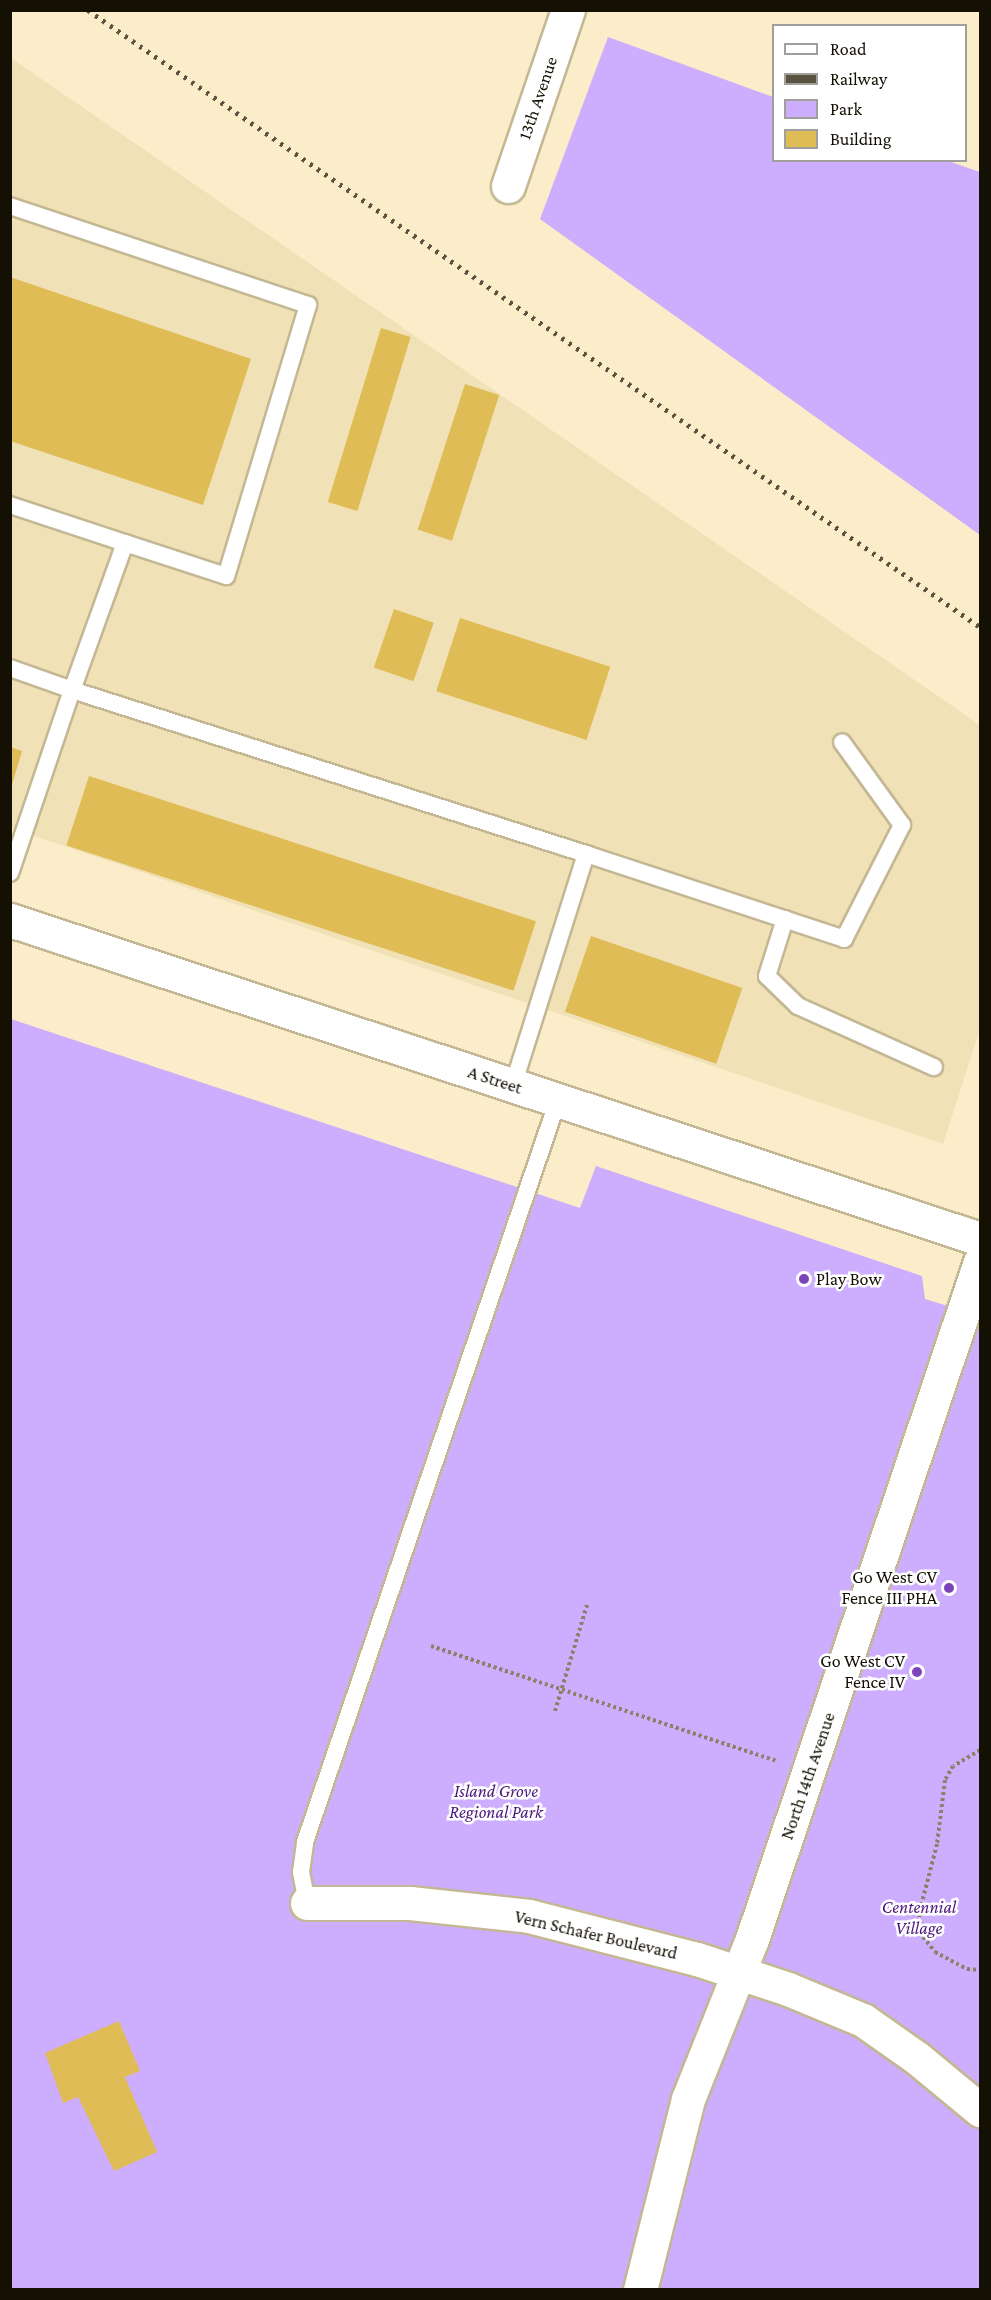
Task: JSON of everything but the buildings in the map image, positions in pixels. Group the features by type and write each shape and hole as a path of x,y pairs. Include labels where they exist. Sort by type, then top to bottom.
{"street":[{"name":"13th Avenue","path":"508,186 568,10"},
{"name":"A Street","path":"10,920 981,1239"},
{"name":"North 14th Avenue","path":"640,2289 688,2099 739,1972 862,1591 981,1262"},
{"name":"Vern Schafer Boulevard","path":"307,1903 410,1903 529,1916 739,1972 863,2020 917,2058 981,2110"}],"lane":[{"path":"10,206 308,304 226,576 10,505"},
{"path":"10,873 125,543"},
{"path":"10,668 844,939 902,825 842,742"},
{"path":"513,1086 586,854"},
{"path":"785,920 767,976 798,1006 934,1068"},
{"path":"307,1903 301,1872 305,1842 558,1100"}],"path":[{"path":"555,1711 587,1605"},
{"path":"430,1646 789,1765"},
{"path":"981,1750 953,1766 945,1780 937,1844 919,1914 923,1937 935,1952 967,1969 981,1970"}],"shaded area":[{"path":"11,58 980,725 980,1029 943,1144 11,828"}],"green space":[{"path":"608,37 772,97 772,162 951,162 980,172 980,535 540,219"},
{"name":"Island Grove Regional Park","path":"11,1019 580,1208 596,1166 922,1276 925,1299 980,1316 980,2289 11,2290"}],"railway":[{"path":"88,10 980,627"}],"place":[{"name":"Play Bow","path":"804,1279"},
{"name":"Go West CV Fence III PHA","path":"949,1588"},
{"name":"Go West CV Fence IV","path":"917,1672"}],"park label":[{"name":"Centennial Village","path":"919,1918"}]}
